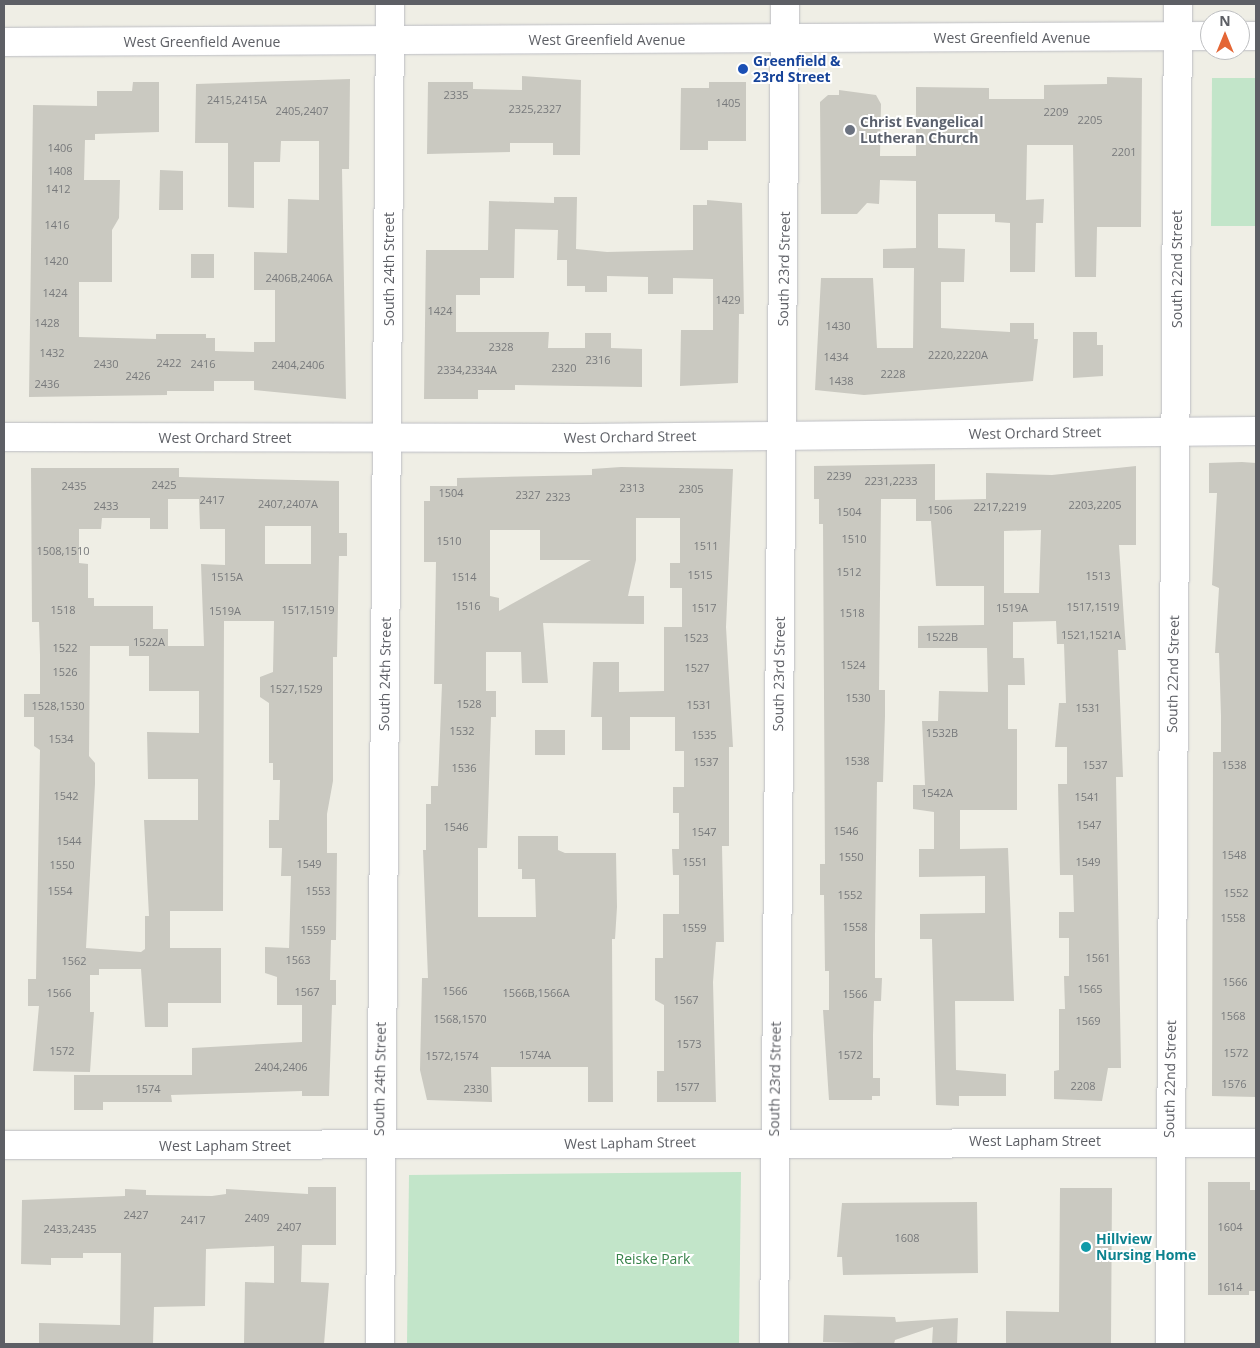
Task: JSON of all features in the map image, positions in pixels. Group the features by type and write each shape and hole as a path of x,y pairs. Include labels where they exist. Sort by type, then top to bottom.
{"street":[{"name":"South 24th Street","path":"380,1344 390,4"},
{"name":"South 23rd Street","path":"774,1344 774,1142 785,4"},
{"name":"South 22nd Street","path":"1170,1344 1169,1143 1178,4"},
{"name":"West Greenfield Avenue","path":"4,42 390,42 1200,36"},
{"name":"West Orchard Street","path":"4,436 388,438 1256,431"},
{"name":"West Lapham Street","path":"4,1145 380,1146 774,1142 1256,1143"}],"green space":[{"path":"1212,78 1256,78 1256,226 1211,226"},
{"name":"Reiske Park","path":"741,1172 739,1344 407,1344 409,1175"}],"building":[{"path":"522,76 581,80 580,155 553,155 553,143 510,143 510,152 427,154 428,82 473,82 473,89 522,90"},
{"path":"1107,77 1142,78 1141,227 1097,227 1096,277 1075,277 1073,145 1027,145 1026,200 1044,199 1043,223 1036,223 1035,272 1010,272 1010,223 995,222 995,214 938,214 938,248 965,249 964,282 941,282 941,328 1010,332 1010,323 1034,323 1034,339 1038,339 1033,381 864,395 815,390 821,278 873,278 877,348 913,348 914,268 883,268 883,249 916,248 916,181 880,180 879,204 867,203 857,214 821,214 820,102 828,95 839,95 839,90 876,95 881,104 880,156 916,156 916,87 989,88 989,99 1044,99 1044,85 1107,84"},
{"path":"350,79 349,169 342,169 346,399 254,390 254,381 214,381 214,391 167,391 167,395 29,397 33,105 97,106 97,91 132,91 133,82 159,82 159,132 95,134 95,140 85,140 84,180 120,180 119,218 112,230 112,282 79,282 79,337 156,339 156,334 206,334 206,338 215,338 215,351 254,352 254,342 275,342 275,290 254,290 254,252 287,253 288,199 319,200 319,141 281,141 280,162 254,162 254,208 228,207 228,143 195,143 196,84"},
{"path":"709,82 746,82 746,141 708,141 708,150 680,150 681,88 709,88"},
{"path":"160,170 183,171 183,210 159,210"},
{"path":"554,197 577,197 576,249 607,252 693,250 693,205 707,205 707,200 742,203 744,314 739,314 738,383 680,386 681,330 713,330 713,279 673,278 673,294 648,294 648,277 607,276 607,292 585,292 585,286 567,286 567,260 557,260 558,230 515,229 514,278 480,278 480,295 456,295 456,332 549,332 548,348 585,348 585,333 611,333 611,348 642,349 642,387 515,385 515,390 478,390 478,399 424,399 426,250 488,250 489,201 554,203"},
{"path":"191,254 214,254 214,278 191,278"},
{"path":"1073,332 1097,332 1097,345 1103,345 1103,376 1073,378"},
{"path":"1209,463 1256,463 1256,1097 1212,1096 1213,752 1221,752 1221,716 1219,653 1215,653 1219,588 1212,585 1217,493 1209,493"},
{"path":"935,464 935,500 986,499 986,473 1052,475 1136,466 1136,545 1119,545 1126,650 1118,650 1123,777 1116,777 1121,1068 1108,1068 1102,1101 1054,1099 1054,1071 1059,1070 1059,1009 1065,1009 1064,976 1069,976 1069,938 1059,938 1059,912 1074,912 1073,875 1060,875 1058,784 1067,784 1067,747 1055,747 1059,703 1066,703 1064,644 1057,644 1056,621 1013,622 1013,658 1024,658 1025,685 1008,685 1008,729 1017,729 1017,810 960,810 960,849 1008,848 1014,1001 955,1001 956,1070 1006,1074 1006,1096 959,1096 959,1106 936,1105 932,939 920,939 920,914 985,913 985,876 919,877 919,849 934,849 934,812 913,809 913,785 925,785 922,721 938,721 939,691 988,692 987,648 918,648 918,626 984,625 984,586 936,586 931,521 916,521 916,499 881,499 879,690 885,690 885,716 883,782 877,782 875,978 882,978 881,1001 874,1001 873,1035 873,1078 880,1078 880,1096 872,1096 872,1100 829,1100 823,1010 829,1010 829,971 825,971 824,895 820,895 820,864 825,864 823,524 819,524 819,499 814,499 814,466","holes":["1041,530 1039,593 1004,593 1004,531"]},
{"path":"621,467 733,469 726,627 733,747 729,747 729,846 722,846 724,942 716,942 713,982 716,1102 657,1102 657,1071 664,1071 664,1005 655,1000 655,958 663,958 663,914 679,914 679,875 673,875 672,849 679,849 679,813 673,813 673,787 684,787 684,751 675,751 675,717 630,717 630,750 602,750 602,717 591,717 593,662 619,662 619,692 664,691 664,627 682,627 682,588 670,588 670,563 680,563 680,518 636,518 636,560 628,596 644,596 644,624 543,623 548,683 522,683 521,652 486,652 486,691 496,691 496,717 491,717 487,848 478,848 478,917 536,917 535,879 522,879 522,869 518,869 518,836 558,836 558,850 565,853 616,853 617,907 615,939 612,939 613,1102 588,1102 588,1067 491,1067 492,1102 427,1100 420,1070 422,978 428,978 423,850 426,850 426,804 431,804 431,786 438,786 442,684 434,684 436,562 424,562 424,501 430,501 430,486 457,486 457,478 592,475 592,469","holes":["490,530 540,530 540,560 591,560 499,611 499,598 490,596"]},
{"path":"31,468 179,468 179,477 339,481 339,533 347,533 347,556 339,556 337,657 333,657 333,781 327,814 327,853 337,853 336,940 331,940 330,980 336,980 336,1005 332,1005 329,1096 302,1096 302,1091 171,1095 172,1102 103,1102 103,1110 74,1110 74,1075 192,1075 192,1048 302,1042 302,1005 277,1005 277,977 265,973 265,947 289,948 291,876 281,876 282,848 269,848 269,820 279,820 280,780 273,780 273,763 269,763 269,703 260,697 260,677 273,672 274,621 224,621 223,911 170,911 170,948 221,948 221,1003 168,1003 168,1027 145,1027 141,969 99,969 99,975 90,975 90,1012 94,1012 90,1072 33,1071 39,1006 28,1006 28,979 36,979 40,750 34,746 34,717 24,717 24,694 40,694 39,622 32,622","holes":["168,499 199,499 200,529 225,529 225,565 201,564 204,646 168,646 168,629 153,629 153,606 94,606 94,598 88,598 88,564 79,563 79,529 101,529 102,518 150,518 150,529 168,529","265,526 311,526 311,564 265,564","90,646 129,646 129,656 149,656 149,691 199,691 199,733 147,732 148,779 198,779 198,820 144,820 149,916 145,916 145,949 141,952 86,948 95,784 95,763 89,756"]},
{"path":"535,730 565,730 565,755 535,755"},
{"path":"1208,1182 1250,1182 1250,1190 1256,1190 1256,1291 1249,1291 1249,1295 1208,1295"},
{"path":"308,1187 336,1187 336,1245 302,1245 301,1282 329,1283 324,1344 244,1344 245,1282 274,1283 274,1246 206,1249 205,1306 154,1307 153,1344 39,1344 39,1323 120,1325 121,1253 83,1253 83,1258 51,1258 51,1265 21,1264 22,1200 125,1196 125,1189 146,1190 146,1195 212,1196 226,1194 226,1189 308,1194"},
{"name":"Hillview Nursing Home","path":"1060,1188 1112,1188 1111,1344 1006,1344 1006,1311 1059,1312"},
{"path":"977,1202 978,1273 843,1275 842,1257 837,1257 842,1203"},
{"path":"824,1315 895,1317 896,1322 958,1318 957,1344 932,1344 933,1327 895,1340 894,1344 823,1342"}],"place":[{"name":"Greenfield & 23rd Street","path":"743,69"},
{"name":"Christ Evangelical Lutheran Church","path":"850,130"},
{"name":"Hillview Nursing Home","path":"1086,1247"}]}
